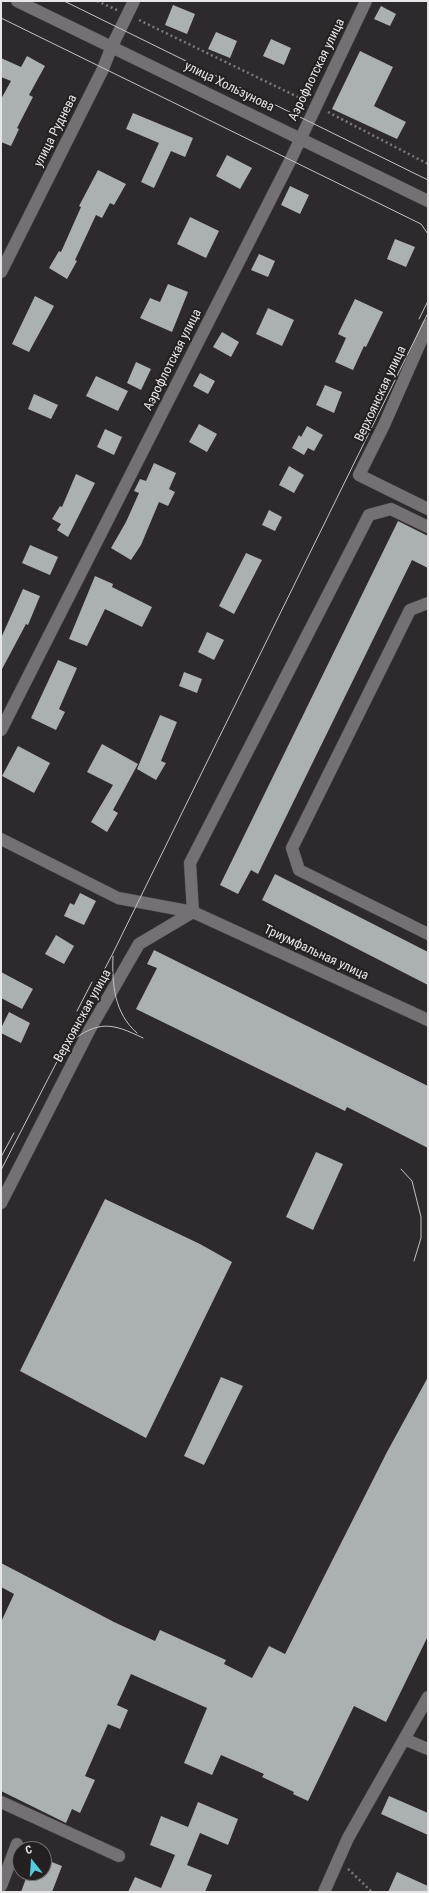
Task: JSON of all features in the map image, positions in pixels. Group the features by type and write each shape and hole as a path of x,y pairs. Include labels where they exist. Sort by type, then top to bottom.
{"street":[{"name":"улица Хользунова","path":"17,1 428,200"},
{"name":"улица Руднева","path":"1,272 103,68 134,1"},
{"name":"Аэрофлотская улица","path":"1,730 290,160 366,1"},
{"name":"Верхоянская улица","path":"428,325 384,424 359,475 428,509"},
{"path":"193,912 190,863 369,515 391,509 428,527"},
{"path":"428,603 410,610 292,848 299,870 428,934"},
{"name":"Триумфальная улица","path":"1,839 118,898 193,912 428,1020"},
{"name":"Верхоянская улица","path":"1,1203 90,1029 139,944 193,912"},
{"path":"324,1892 348,1838 428,1697"},
{"path":"404,1739 428,1749"},
{"path":"1,1802 119,1856"},
{"path":"1,1886 12,1857"}],"path":[{"path":"97,1 127,14 315,106 428,164"},
{"path":"339,1859 372,1892"}],"building":[{"path":"173,5 195,14 187,34 165,25"},
{"path":"381,6 396,14 390,26 374,19"},
{"path":"216,32 237,41 230,58 208,49"},
{"path":"271,39 291,48 284,65 263,56"},
{"path":"360,51 393,67 374,106 406,122 397,139 332,109"},
{"path":"27,56 45,66 29,95 33,97 17,128 19,129 11,146 1,142 1,99 11,81 1,77 1,58 21,67"},
{"path":"133,113 193,138 185,157 171,151 154,188 141,182 159,143 126,129"},
{"path":"227,155 252,168 240,189 216,176"},
{"path":"98,170 126,184 114,205 110,203 102,218 96,215 75,260 77,261 67,279 49,268 59,251 61,252 81,207 79,206"},
{"path":"290,186 309,195 300,214 281,205"},
{"path":"190,217 219,231 206,258 177,244"},
{"path":"395,239 415,247 406,267 387,259"},
{"path":"259,254 275,261 268,277 251,270"},
{"path":"168,284 188,292 172,332 140,318 150,298 160,302"},
{"path":"35,296 54,306 29,352 12,344"},
{"path":"355,299 383,312 366,347 364,346 353,370 335,362 346,338 338,334"},
{"path":"268,308 294,320 282,346 256,334"},
{"path":"222,332 239,342 231,357 213,347"},
{"path":"136,362 151,369 141,390 127,383"},
{"path":"200,373 215,381 208,394 193,386"},
{"path":"96,376 128,391 118,411 86,396"},
{"path":"325,385 342,392 334,413 316,405"},
{"path":"34,394 58,405 51,419 28,409"},
{"path":"199,424 217,434 207,452 189,442"},
{"path":"307,426 323,435 314,451 308,448 304,455 292,448 299,435 301,437"},
{"path":"105,429 122,437 114,455 97,447"},
{"path":"154,463 176,473 169,489 175,492 168,506 159,502 141,545 131,560 111,548 126,522 139,493 134,491 140,479 146,481"},
{"path":"289,466 304,475 294,493 279,485"},
{"path":"76,474 95,483 68,537 57,530 61,524 52,519 60,506 62,507"},
{"path":"269,510 282,517 275,531 262,525"},
{"path":"398,521 428,536 428,568 412,560 258,874 251,870 238,894 220,885"},
{"path":"30,545 58,557 50,575 22,563"},
{"path":"246,553 262,560 234,614 219,606"},
{"path":"95,576 113,584 112,587 152,607 142,627 105,609 87,646 69,639"},
{"path":"23,589 40,596 28,625 26,624 1,671 1,638"},
{"path":"207,632 224,640 214,660 198,652"},
{"path":"58,660 77,668 59,709 65,712 56,730 31,718"},
{"path":"184,672 202,679 197,693 179,686"},
{"path":"160,715 177,722 161,761 166,763 156,780 137,769"},
{"path":"102,744 138,764 113,810 118,813 107,832 91,822 113,785 87,772"},
{"path":"18,746 50,763 34,793 2,776"},
{"path":"275,874 428,952 428,985 262,900"},
{"path":"80,893 96,901 84,925 64,916 70,903 74,905"},
{"path":"56,935 74,946 64,964 45,954"},
{"path":"154,950 428,1086 428,1148 347,1107 345,1111 136,1009 157,968 147,964"},
{"path":"1,972 33,989 22,1009 1,998"},
{"path":"9,1012 30,1023 21,1043 1,1033 1,1028"},
{"path":"316,1152 343,1164 313,1230 286,1217"},
{"path":"105,1199 200,1244 232,1262 146,1438 20,1371"},
{"path":"221,1377 243,1386 204,1465 184,1456"},
{"path":"428,1377 428,1636 386,1722 354,1706 308,1801 293,1794 294,1792 262,1777 264,1774 221,1755 212,1775 184,1763 207,1708 131,1674 117,1705 128,1710 120,1729 108,1724 85,1776 95,1780 80,1813 72,1809 66,1823 1,1791 1,1622 14,1594 1,1587 1,1563 114,1622 155,1641 160,1630 226,1660 224,1664 252,1678 269,1646 285,1654 387,1452"},
{"path":"389,1796 428,1813 428,1835 381,1814"},
{"path":"198,1802 238,1819 228,1845 200,1833 187,1865 212,1875 205,1892 128,1892 135,1877 161,1888 175,1855 150,1845 161,1816 188,1827"},
{"path":"52,1862 62,1866 52,1892 21,1892 25,1881 52,1881"},
{"path":"397,1872 428,1886 428,1892 388,1892"}],"tram line":[{"path":"64,1 428,180"},
{"path":"1,18 421,224 428,234"},
{"path":"419,319 428,301"},
{"path":"1,1170 113,953 428,313"},
{"path":"113,956 113,977 116,998 123,1016 137,1033"},
{"path":"77,1011 92,982"},
{"path":"70,1042 89,1030 106,1026 123,1029 143,1038"},
{"path":"1,1157 14,1133"},
{"path":"401,1169 412,1181 421,1217 421,1238 414,1261"}]}
